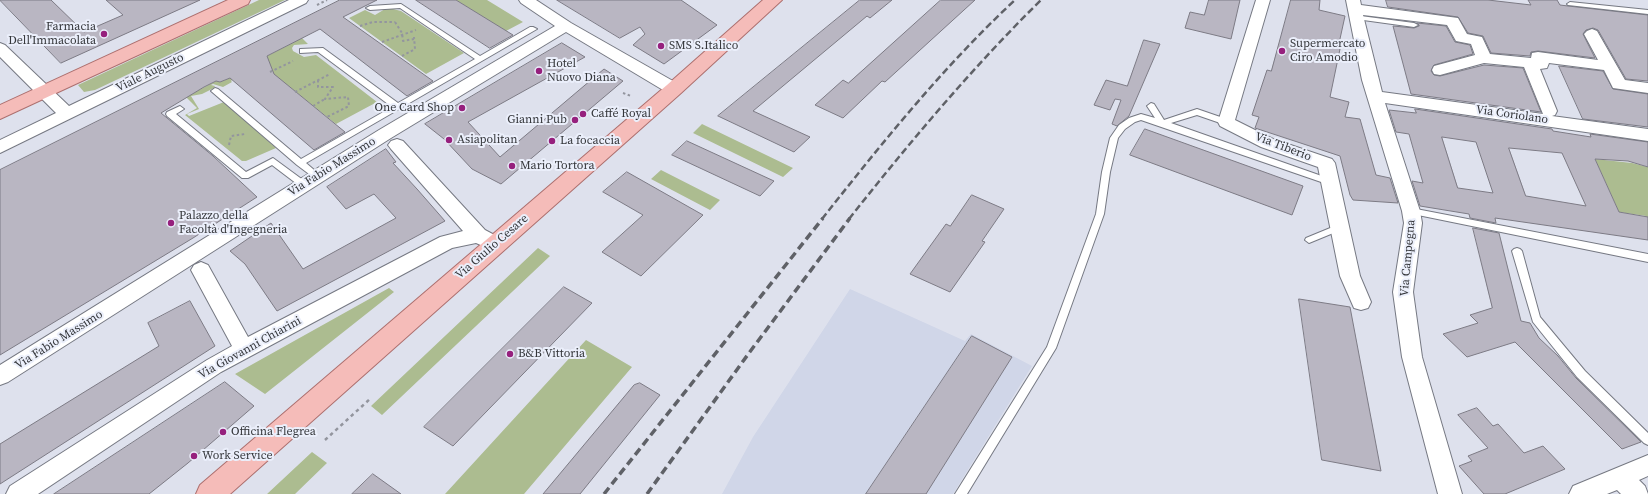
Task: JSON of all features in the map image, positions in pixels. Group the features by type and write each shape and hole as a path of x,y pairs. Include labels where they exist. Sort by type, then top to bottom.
{"main road":[{"path":"0,113 242,0"},
{"name":"Via Giulio Cesare","path":"210,494 487,239 674,89 771,1"}],"street":[{"name":"Viale Augusto","path":"0,147 301,0"},
{"path":"526,0 566,26 674,89"},
{"path":"1226,122 1263,0"},
{"path":"1354,9 1453,21 1461,38 1477,40 1484,58"},
{"name":"Via Campegna","path":"1354,9 1375,96 1411,211 1413,223 1403,292 1412,357 1450,494"},
{"name":"Via Fabio Massimo","path":"0,376 385,134 566,26"},
{"path":"1592,34 1619,84 1648,88"},
{"path":"0,48 67,114"},
{"path":"1440,70 1484,58 1541,64 1538,57 1609,66"},
{"path":"1530,63 1549,111"},
{"name":"Via Coriolano","path":"1375,96 1648,135"},
{"name":"Via Tiberio","path":"1226,122 1267,143 1326,163 1350,276 1361,302"},
{"path":"397,145 487,239"},
{"name":"Via Giovanni Chiarini","path":"18,494 214,366 244,349 447,242 487,239"},
{"path":"201,270 244,349"},
{"path":"1580,494 1648,465"},
{"path":"1620,477 1637,494"}],"lane":[{"path":"1570,4 1648,12"},
{"path":"370,8 401,6 479,59"},
{"path":"1354,9 1414,25"},
{"path":"300,163 533,29"},
{"path":"303,51 320,50 397,107"},
{"path":"215,91 300,163 310,181"},
{"path":"1151,106 1162,123"},
{"path":"180,109 170,114 245,176 274,161 310,181"},
{"path":"1162,123 1197,112 1226,122"},
{"path":"962,494 1051,348 1100,214 1106,172 1114,138 1122,127 1132,120 1141,117 1330,182"},
{"path":"1411,211 1648,258"},
{"path":"1309,240 1340,227"},
{"path":"1517,251 1536,319 1581,374 1648,440"}],"path":[{"path":"360,26 374,21 395,21 403,41 414,38 415,49 402,56"},
{"path":"382,42 402,36 427,25"},
{"path":"295,92 343,67"},
{"path":"318,80 318,87 332,87 325,99"},
{"path":"623,93 631,96"},
{"path":"313,106 325,99 348,97 349,106 327,117"},
{"path":"218,154 227,149 232,136 250,133 259,128"},
{"path":"325,440 371,398"}],"shaded area":[{"path":"850,289 965,341 971,334 1032,366 953,494 722,494 753,437"}],"green space":[{"path":"259,0 285,0 95,90 84,92 78,85"},
{"path":"456,0 487,0 523,22 506,31"},
{"path":"385,9 401,11 464,53 426,74 349,18 365,10 375,15"},
{"path":"302,38 308,44 294,45 292,48 293,51 304,57 316,55 377,102 336,124 262,65 267,56"},
{"path":"230,78 233,79 231,81 232,82 223,87 213,84 211,85 215,86 214,88 202,94 191,96 199,109 187,114 189,116 224,102 276,148 246,161 242,161 185,115 197,108 186,97 216,81 220,82"},
{"path":"702,124 793,168 783,177 693,133"},
{"path":"1595,159 1632,163 1648,167 1648,220 1646,216 1619,212"},
{"path":"661,170 720,200 710,210 651,179"},
{"path":"538,248 550,256 382,415 371,406"},
{"path":"389,288 394,292 265,394 235,374"},
{"path":"586,340 632,367 524,494 445,494"},
{"path":"312,452 327,463 295,494 267,494"}],"building":[{"path":"0,0 51,0 84,32 123,15 106,0 200,0 61,63"},
{"path":"340,0 377,0 343,17 433,81 407,96 320,29 267,56 274,74 345,132 314,150 230,78 220,82 216,81 204,87 161,113 213,156 257,197 193,238 0,355 0,170"},
{"path":"416,0 456,0 513,35 490,48"},
{"name":"SMS S.Italico","path":"557,0 681,0 717,25 664,64 633,45 645,34 640,27 620,38"},
{"path":"860,0 892,0 870,18 867,16 753,111 810,137 794,152 718,116"},
{"path":"941,0 975,0 885,82 882,81 843,118 815,105 843,80 848,83"},
{"path":"1209,0 1240,0 1231,39 1185,28 1190,12 1204,15"},
{"path":"1291,0 1320,0 1319,10 1345,16 1330,97 1349,102 1345,117 1360,119 1376,175 1390,178 1398,203 1353,200 1350,195 1340,156 1255,128 1259,117 1252,115 1267,70 1271,71"},
{"path":"1386,0 1488,0 1531,5 1528,0 1557,0 1560,5 1648,15 1648,81 1626,79 1598,30 1593,28 1586,30 1583,34 1595,58 1538,51 1531,52 1530,56 1491,53 1483,36 1468,33 1458,17 1388,7"},
{"path":"1417,23 1446,26 1455,42 1470,45 1473,54 1434,65 1431,71 1434,75 1440,76 1484,65 1523,68 1541,112 1411,94 1393,26 1414,28 1419,26"},
{"path":"1144,40 1160,44 1129,116 1117,126 1112,124 1121,100 1115,99 1110,110 1094,105 1106,80 1127,86"},
{"path":"562,43 585,57 468,122 500,157 604,69 623,81 501,184 472,169 444,139 425,124"},
{"path":"1559,66 1603,71 1613,89 1648,94 1648,127 1583,119"},
{"path":"1415,109 1552,129 1553,131 1591,137 1590,134 1648,142 1648,167 1628,161 1595,159 1619,212 1648,217 1648,240 1495,218 1496,223 1470,218 1469,214 1420,206 1412,181 1423,183 1409,134 1396,132 1389,110 1416,113","holes":["1442,137 1476,142 1493,193 1458,188","1509,148 1562,153 1586,206 1526,196"]},
{"path":"1145,129 1303,186 1292,215 1130,155"},
{"path":"687,141 774,181 760,196 672,155"},
{"path":"386,149 396,162 393,163 445,221 277,311 245,264 230,251 271,223 303,269 396,218 374,194 346,209 327,187"},
{"path":"627,172 703,215 641,276 602,252 643,215 603,192"},
{"path":"972,195 1004,209 982,241 985,242 950,292 910,274 946,224 950,226"},
{"path":"1473,228 1499,233 1521,321 1530,323 1539,338 1558,356 1576,378 1641,442 1622,449 1515,342 1467,357 1443,334 1478,323 1470,315 1492,308"},
{"path":"564,287 592,303 453,446 424,427"},
{"path":"1299,299 1350,307 1381,471 1322,460"},
{"path":"190,301 215,346 0,484 0,444 159,346 148,323"},
{"path":"972,336 1012,357 926,494 866,494"},
{"path":"225,382 254,406 188,463 149,494 54,494"},
{"path":"640,383 660,395 580,494 543,494 634,385"},
{"path":"1477,408 1493,426 1498,424 1524,453 1543,446 1565,469 1505,494 1484,494 1459,466 1472,461 1468,456 1488,448 1458,415"},
{"path":"373,474 401,494 352,494"}],"railway":[{"path":"822,219 914,106 963,51 1015,0"},
{"path":"849,219 942,106 990,52 1041,0"},
{"path":"604,494 823,218"},
{"path":"647,494 749,353 850,218"}],"place":[{"name":"Farmacia Dell'Immacolata","path":"104,34"},
{"name":"SMS S.Italico","path":"661,46"},
{"name":"Supermercato Ciro Amodio","path":"1282,51"},
{"name":"Hotel Nuovo Diana","path":"539,71"},
{"name":"One Card Shop","path":"462,108"},
{"name":"Caffé Royal","path":"583,114"},
{"name":"Gianni Pub","path":"575,120"},
{"name":"Asiapolitan","path":"449,140"},
{"name":"La focaccia","path":"552,141"},
{"name":"Mario Tortora","path":"512,166"},
{"name":"Palazzo della Facoltà d'Ingegneria","path":"171,223"},
{"name":"B&B Vittoria","path":"510,354"},
{"name":"Officina Flegrea","path":"223,432"},
{"name":"Work Service","path":"194,456"}]}
